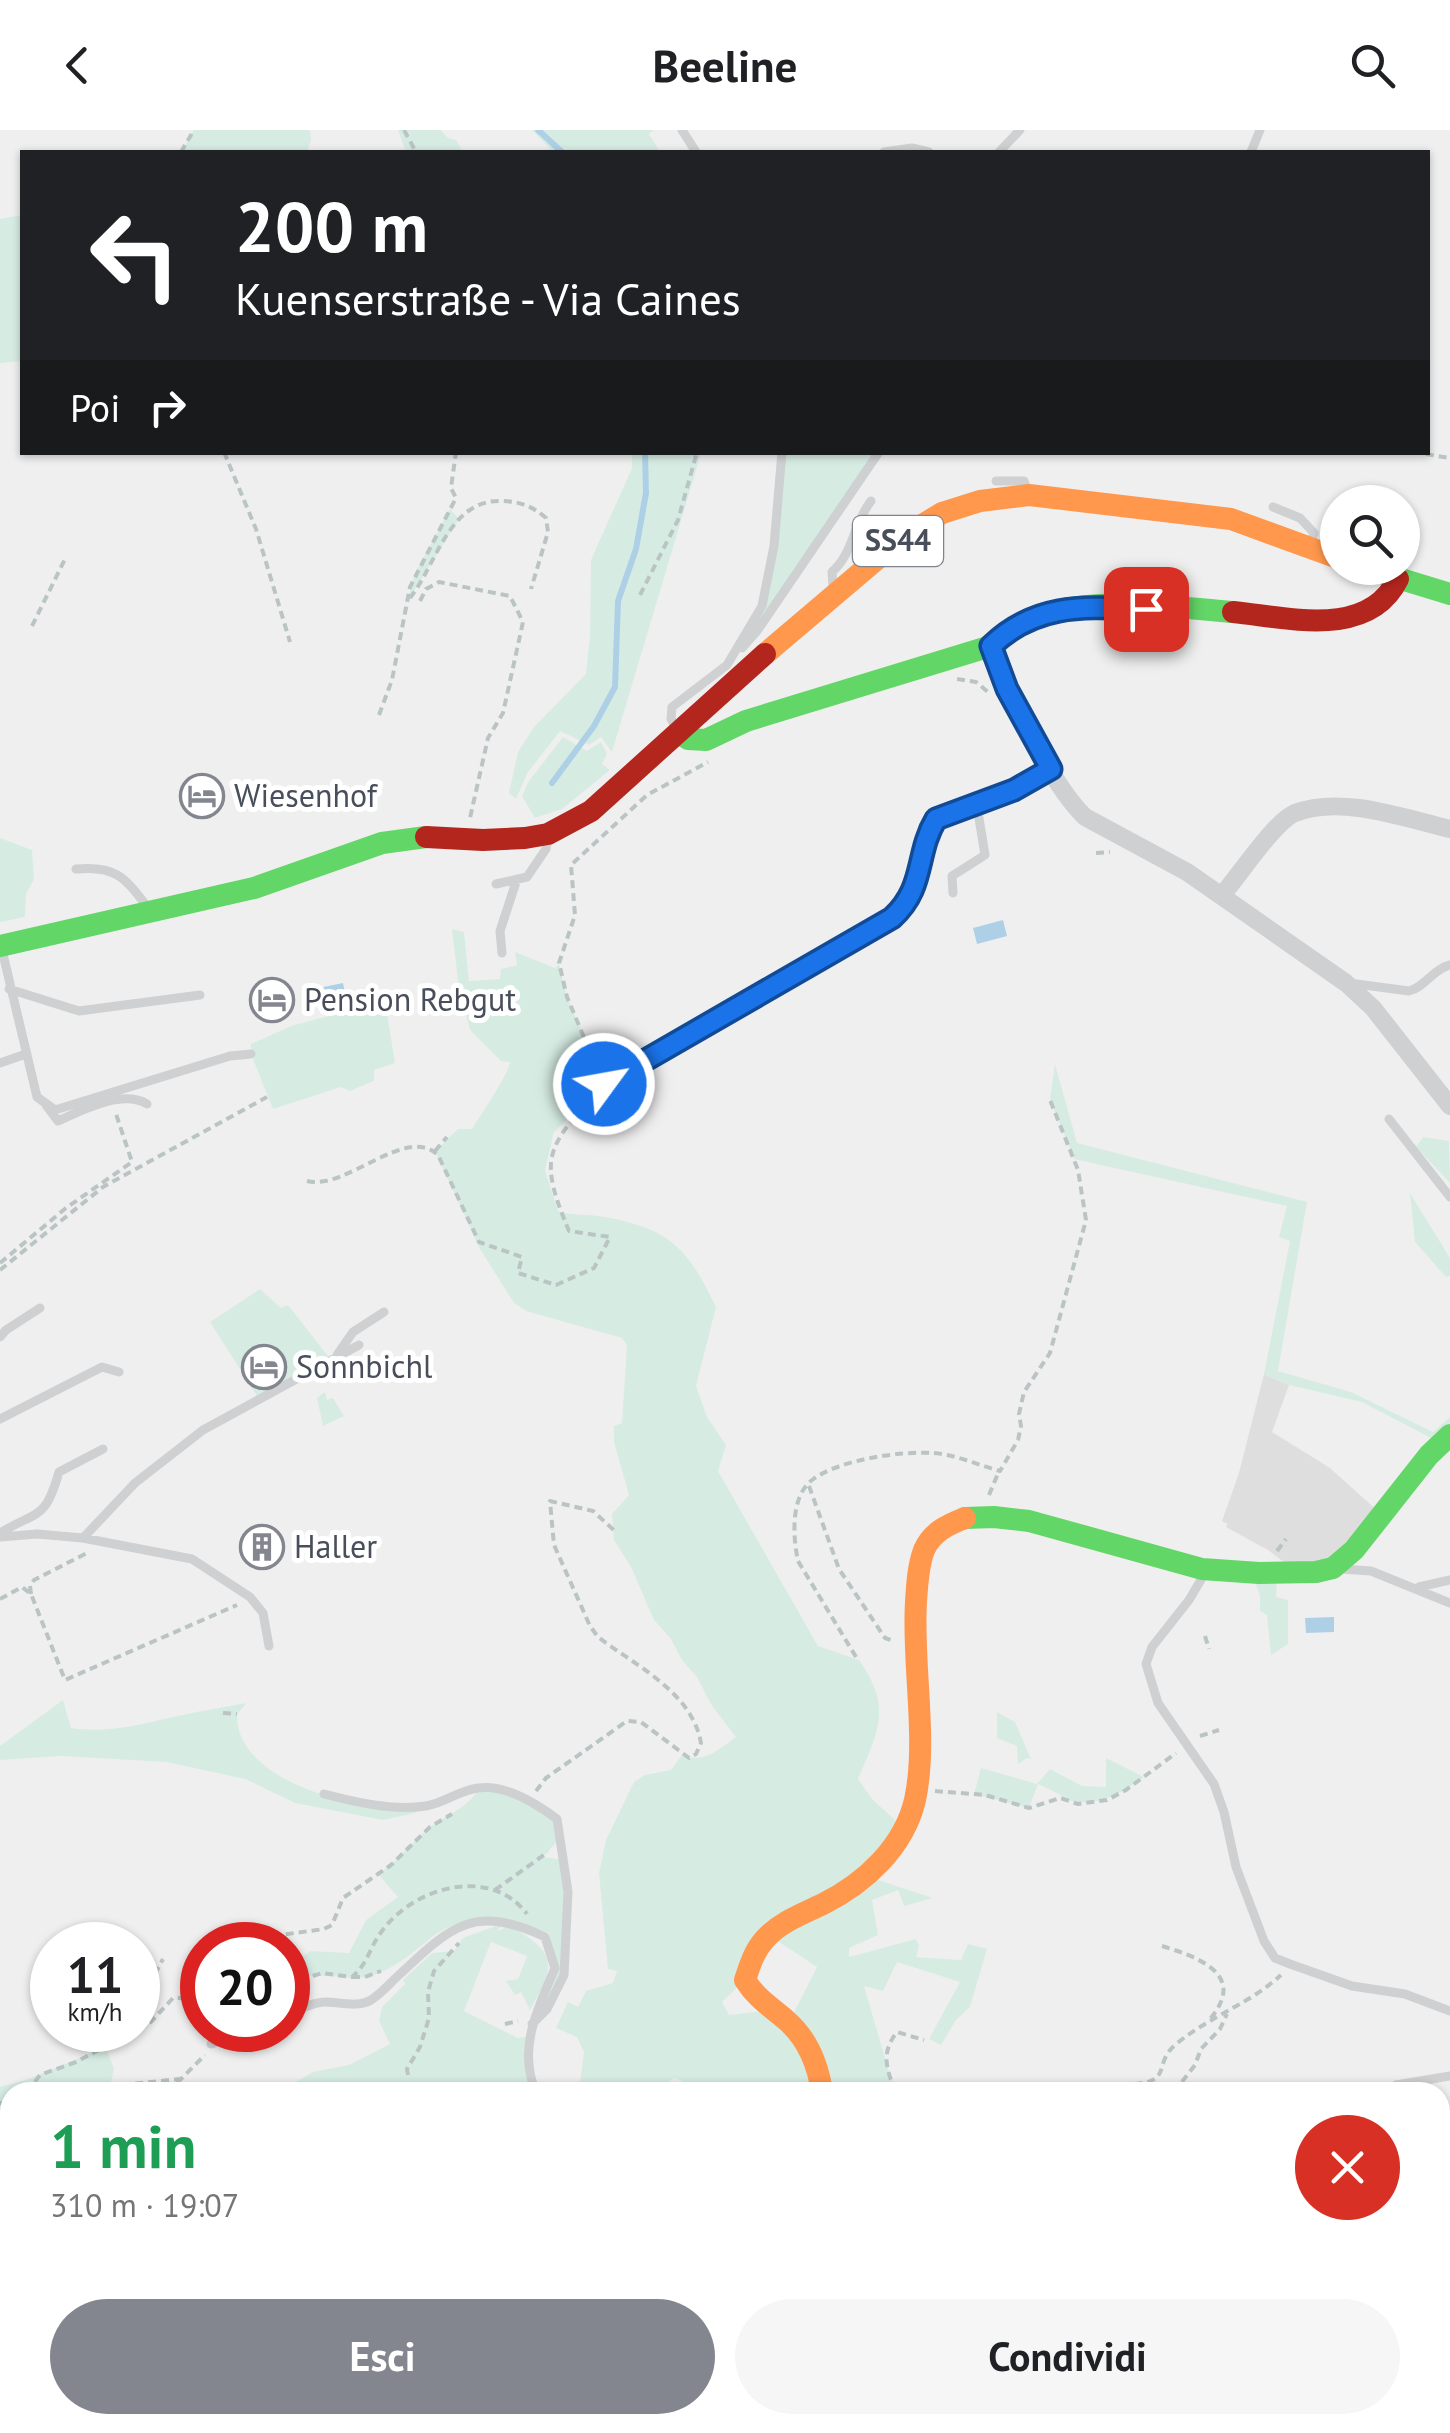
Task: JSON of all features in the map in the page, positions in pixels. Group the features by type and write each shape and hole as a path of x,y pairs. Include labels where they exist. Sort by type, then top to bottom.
{"street":[{"name":"SS44","path":"1,945 278,881 382,844 417,836 483,840 548,834 590,811 680,734 790,630 904,536 942,514 980,500 1028,494 1231,519 1320,552"},
{"path":"1420,584 1445,590"},
{"path":"680,734 688,739 706,740 746,721 991,646 1010,629 1040,614 1068,608 1226,611 1306,620 1344,618 1364,614 1385,600 1394,585"},
{"path":"991,646 1007,689 1068,800 1085,817 1222,895 1346,983 1373,1008 1450,1106"},
{"path":"1222,895 1293,814 1336,806 1450,829"},
{"path":"821,2082 808,2048 789,2022 752,1994 745,1980 763,1938 775,1926 852,1888 909,1824 916,1790 917,1580 928,1538 952,1520 997,1516 1208,1569 1298,1573 1333,1568 1354,1550 1429,1455 1450,1435"}],"lane":[{"path":"1002,150 1020,130"},
{"path":"727,665 767,593 782,455"},
{"path":"680,734 671,719 672,707 727,665 758,631 877,455"},
{"path":"996,481 1024,481 1028,494"},
{"path":"833,595 832,572 845,560 870,501"},
{"path":"1273,507 1300,518 1314,532 1309,548"},
{"path":"604,1084 892,918 919,880 930,829 936,819 1014,790 1051,769"},
{"path":"953,893 952,876 985,855 977,806"},
{"path":"496,884 526,876 546,849 548,834"},
{"path":"76,869 111,870 131,886 151,911"},
{"path":"502,953 500,931 517,879"},
{"path":"1,945 37,1097 54,1110 230,1056 251,1054"},
{"path":"1346,983 1416,990 1440,968 1450,965"},
{"path":"9,990 79,1012 200,995"},
{"path":"0,1063 26,1054"},
{"path":"44,1102 58,1120 136,1097 147,1104"},
{"path":"1389,1119 1450,1197"},
{"path":"0,1337 40,1308"},
{"path":"336,1357 354,1332 384,1312"},
{"path":"83,1538 135,1483 202,1430 359,1345"},
{"path":"0,1418 102,1368 119,1372"},
{"path":"0,1535 16,1524 34,1519 45,1506 58,1472 103,1449"},
{"path":"0,1535 83,1538 192,1558 250,1597 263,1613 269,1646"},
{"path":"1333,1568 1371,1571 1450,1603"},
{"path":"1208,1569 1152,1647 1146,1664 1158,1703 1205,1768 1219,1798 1236,1867 1264,1941 1275,1958 1290,1964 1352,1986 1405,1994 1450,2011"},
{"path":"1416,1588 1450,1580"},
{"path":"324,1794 354,1802 406,1807 428,1806 480,1787 530,1798 557,1820 568,1892 564,1974 547,2009 527,2022"},
{"path":"310,2006 320,2002 352,2004 374,1998 432,1943 484,1919 526,1928 545,1937 554,1968 527,2022 535,2082"},
{"path":"1414,2082 1450,2076"}],"path":[{"path":"225,455 256,529 290,642"},
{"path":"379,715 392,680 416,573 456,498 451,488 456,455"},
{"path":"640,595 678,520 697,455"},
{"path":"407,602 455,523 467,510 494,500 518,502 546,518 548,532 531,589"},
{"path":"32,626 65,559"},
{"path":"420,601 426,588 439,582 510,596 522,622 503,714 488,738 471,818 454,817"},
{"path":"951,678 976,682 989,692"},
{"path":"306,1181 329,1181 414,1145 430,1146 479,1242 522,1257 518,1273 556,1284 594,1268 610,1236 569,1231 550,1180 549,1165 566,1126 604,1084 567,997 560,964 574,915 571,865 646,795 720,755"},
{"path":"0,1270 103,1187 267,1097"},
{"path":"856,1657 798,1561 795,1518 801,1495 808,1484 835,1470 877,1457 934,1453 1000,1471 1008,1460 1018,1440 1024,1392 1050,1353 1086,1220 1078,1170 1050,1100"},
{"path":"0,1263 66,1208 132,1162 110,1102"},
{"path":"434,1152 447,1136"},
{"path":"808,1484 839,1570 884,1638 894,1642 917,1633"},
{"path":"530,1798 546,1778 627,1721 642,1722 689,1758 696,1754 700,1743 688,1708 598,1637 590,1626 554,1545 550,1501 593,1512 617,1533"},
{"path":"1272,1559 1286,1539"},
{"path":"104,1542 34,1580 30,1586 66,1680 250,1597"},
{"path":"0,1598 22,1588 31,1594"},
{"path":"1205,1636 1209,1649"},
{"path":"224,1713 238,1714"},
{"path":"935,1791 985,1795 1029,1808 1060,1798 1078,1804 1108,1800 1203,1734 1219,1730"},
{"path":"310,1932 332,1926 343,1898 391,1865 430,1827 456,1811"},
{"path":"310,1977 322,1973 352,1977 360,1971 381,1931 412,1904 439,1890 475,1885 495,1890 543,1858 562,1836"},
{"path":"408,2075 407,2069 420,2047 429,2018 428,1992 434,1971 463,1938"},
{"path":"1152,2082 1171,2048 1219,2009 1222,1984 1219,1973 1200,1958 1162,1946"},
{"path":"160,1965 163,1960"},
{"path":"1210,2019 1227,2014 1267,1988 1290,1964"},
{"path":"160,2013 173,1998 180,1998"},
{"path":"1181,2082 1227,2014"},
{"path":"505,2024 527,2022"},
{"path":"891,2082 884,2061 887,2045 897,2032 924,2040"},
{"path":"34,2082 40,2074 95,2052"},
{"path":"177,2082 210,2052"},
{"path":"150,2082 180,2079"}],"shaded area":[{"path":"1264,1374 1289,1385 1272,1432 1330,1468 1381,1514 1354,1550 1298,1573 1222,1521 1239,1473"}],"green space":[{"path":"194,130 310,130 308,150 182,150"},
{"path":"398,130 441,130 456,140 462,150 405,150"},
{"path":"532,130 654,130 649,134 659,150 551,150"},
{"path":"20,215 20,361 0,363 0,219"},
{"path":"632,455 700,457 612,752 601,737 589,745 560,731 528,772 516,799 509,793 518,752 534,727 586,674 591,560 632,468"},
{"path":"782,455 878,455 727,665 762,606"},
{"path":"450,509 459,519 407,602 415,573"},
{"path":"563,737 587,751 601,742 607,754 602,764 610,770 562,809 535,818 522,796"},
{"path":"0,838 32,850 34,879 26,894 25,917 0,922"},
{"path":"452,929 464,932 469,981 500,979 501,969 517,965 515,952 555,968 559,964 567,997 604,1084 554,1132 545,1170 558,1211 605,1217 646,1228 675,1245 696,1270 716,1307 696,1386 707,1417 726,1445 718,1471 818,1646 859,1660 876,1692 879,1719 858,1779 872,1799 906,1830 872,1878 933,1898 904,1906 898,1890 872,1900 878,1935 849,1948 849,1957 916,1939 916,1957 961,1960 968,1944 987,1949 970,2007 956,2020 941,2045 929,2039 960,1982 897,1962 883,1991 864,1986 892,2082 684,2082 675,2078 668,2082 580,2082 584,2052 577,2037 556,2028 568,2002 578,2007 586,1991 613,1983 617,1971 608,1969 599,1873 606,1840 634,1782 645,1775 671,1770 682,1755 704,1756 736,1737 671,1639 654,1620 631,1567 614,1540 612,1514 629,1495 614,1442 614,1426 622,1423 627,1345 622,1338 526,1311 514,1303 480,1249 435,1151 458,1129 472,1129 509,1067 510,1062 501,1061 470,1030 458,981","holes":["767,1934 817,1967 789,2022 772,2010 729,2015 722,2002 745,1980"]},
{"path":"385,1001 395,1063 374,1070 374,1081 350,1091 341,1087 273,1109 251,1054 251,1044 291,1026"},
{"path":"1055,1064 1077,1143 1307,1202 1278,1371 1351,1392 1433,1432 1450,1417 1450,1435 1433,1439 1362,1402 1289,1385 1264,1374 1290,1241 1279,1237 1287,1206 1074,1159 1050,1100"},
{"path":"1423,1137 1449,1141 1450,1183 1416,1147"},
{"path":"1410,1193 1450,1258 1450,1276 1446,1277 1415,1242"},
{"path":"260,1289 281,1308 288,1305 331,1360 259,1399 210,1322"},
{"path":"325,1392 327,1400 333,1398 344,1416 323,1426 317,1398"},
{"path":"1254,1579 1277,1580 1276,1597 1288,1600 1288,1644 1271,1655 1267,1615 1260,1611"},
{"path":"63,1700 71,1728 101,1730 247,1703 237,1714 240,1733 262,1764 279,1776 338,1799 428,1806 383,1820 295,1803 245,1779 167,1762 61,1756 0,1760 0,1746"},
{"path":"997,1712 1015,1722 1031,1759 1018,1764 1017,1746 997,1738"},
{"path":"1106,1758 1144,1777 1114,1795 1083,1802 1060,1798 1061,1795 1038,1784 1029,1808 974,1794 981,1768 1037,1784 1050,1769 1082,1786 1106,1787"},
{"path":"480,1787 530,1800 549,1813 562,1836 543,1857 564,1860 564,1974 532,2024 548,1979 551,1945 549,1933 517,1923 470,1920 440,1931 383,1972 351,1978 310,1976 310,1952 349,1953 366,1920 398,1897 378,1874"},
{"path":"504,1923 497,1931 510,1926 537,1944 548,1961 545,1982 530,2010 521,1992 515,1995 506,1981 518,1979 527,1956 491,1942 464,2011 518,2038 529,2036 535,2082 295,2082 313,2072 349,2065 390,2044 379,2021 382,2007 432,1953 454,1951 463,1938"},
{"path":"94,2052 108,2052 114,2069 111,2082 19,2082"}],"water":[{"path":"1003,920 1007,936 977,944 973,928"},
{"path":"343,983 346,998 317,1004 314,989"},
{"path":"1334,1617 1334,1632 1306,1633 1305,1618"}],"waterway":[{"path":"538,130 560,150"},
{"path":"552,783 594,726 615,687 618,601 636,549 646,493 645,455"}],"traffic: fast":[{"path":"1420,585 1450,594"},
{"path":"680,734 688,739 706,740 746,721 991,646 1024,622 1059,610 1134,605 1233,612"},
{"path":"0,946 254,888 382,843 426,837"},
{"path":"965,1518 1029,1521 1202,1569 1316,1572 1333,1568 1354,1550 1429,1455 1450,1435"}],"traffic: slow":[{"path":"765,654 904,536 942,513 980,501 1029,495 1231,519 1320,551"},
{"path":"819,2082 800,2035 745,1980 755,1953 771,1933 854,1886 881,1862 910,1817 920,1752 915,1626 919,1569 931,1538 965,1518"}],"traffic: jam":[{"path":"1233,612 1301,620 1347,618 1367,611 1394,585"},
{"path":"426,837 525,838 548,834 591,811 765,654"}],"place":[{"name":"Wiesenhof","path":"202,796"},
{"name":"Pension Rebgut","path":"272,1000"},
{"name":"Sonnbichl","path":"264,1367"},
{"name":"Haller","path":"262,1547"}],"route":[{"path":"604,1084 892,918 919,880 930,829 936,819 948,812 969,810 1051,769 1007,689 991,646 1010,629 1040,614 1068,608 1146,609"}]}
